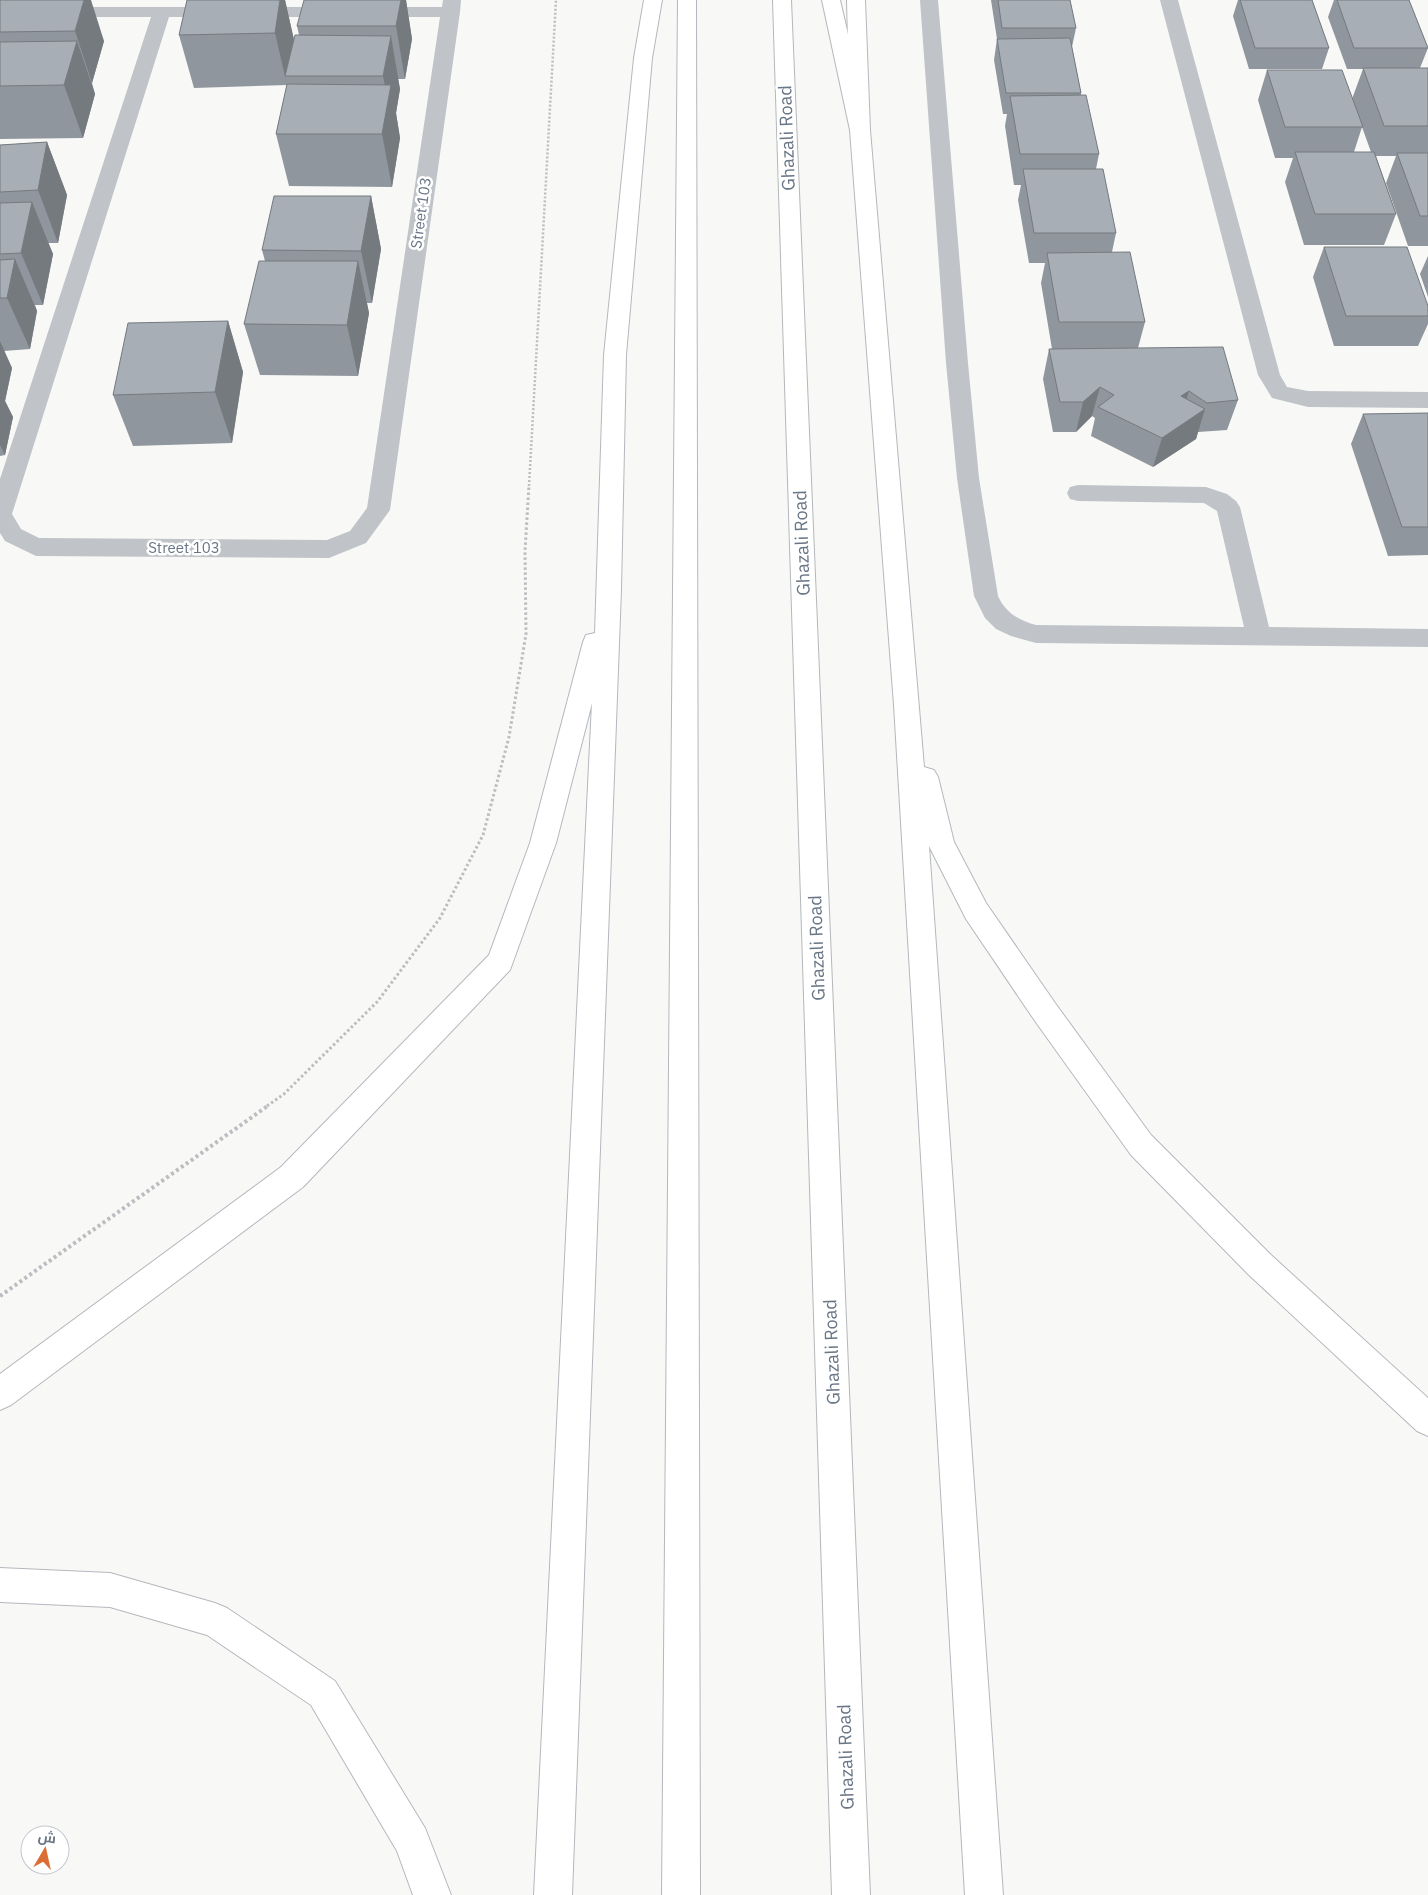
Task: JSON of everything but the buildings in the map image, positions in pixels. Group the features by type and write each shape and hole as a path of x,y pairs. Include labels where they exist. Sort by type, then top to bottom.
{"main road":[{"path":"553,1895 609,590 616,355 643,58 653,0"},
{"path":"681,1895 687,0"},
{"name":"Ghazali Road","path":"782,0 852,1895"},
{"path":"831,0 860,130"},
{"path":"856,0 860,130 908,704 984,1895"},
{"path":"0,1394 292,1177 500,962 543,843 609,590"},
{"path":"908,704 941,843 976,910 1044,1012 1101,1091 1141,1145 1239,1244 1428,1420"},
{"path":"0,1585 110,1590 215,1620 323,1693 412,1841 432,1895"}],"street":[{"path":"929,0 966,459 989,606 996,615 1006,624 1036,634 1428,638"},
{"path":"1169,0 1269,375 1280,393 1308,399 1428,400"},
{"path":"0,12 162,12 452,6"},
{"name":"Street 103","path":"162,12 0,514 13,535 36,547 329,549 358,537 378,510 452,6"},
{"path":"1078,493 1206,495 1219,500 1228,507 1259,637"}],"path":[{"path":"0,1296 284,1094 377,1002 440,918 483,835 509,737 526,634 525,551 556,0"}]}
